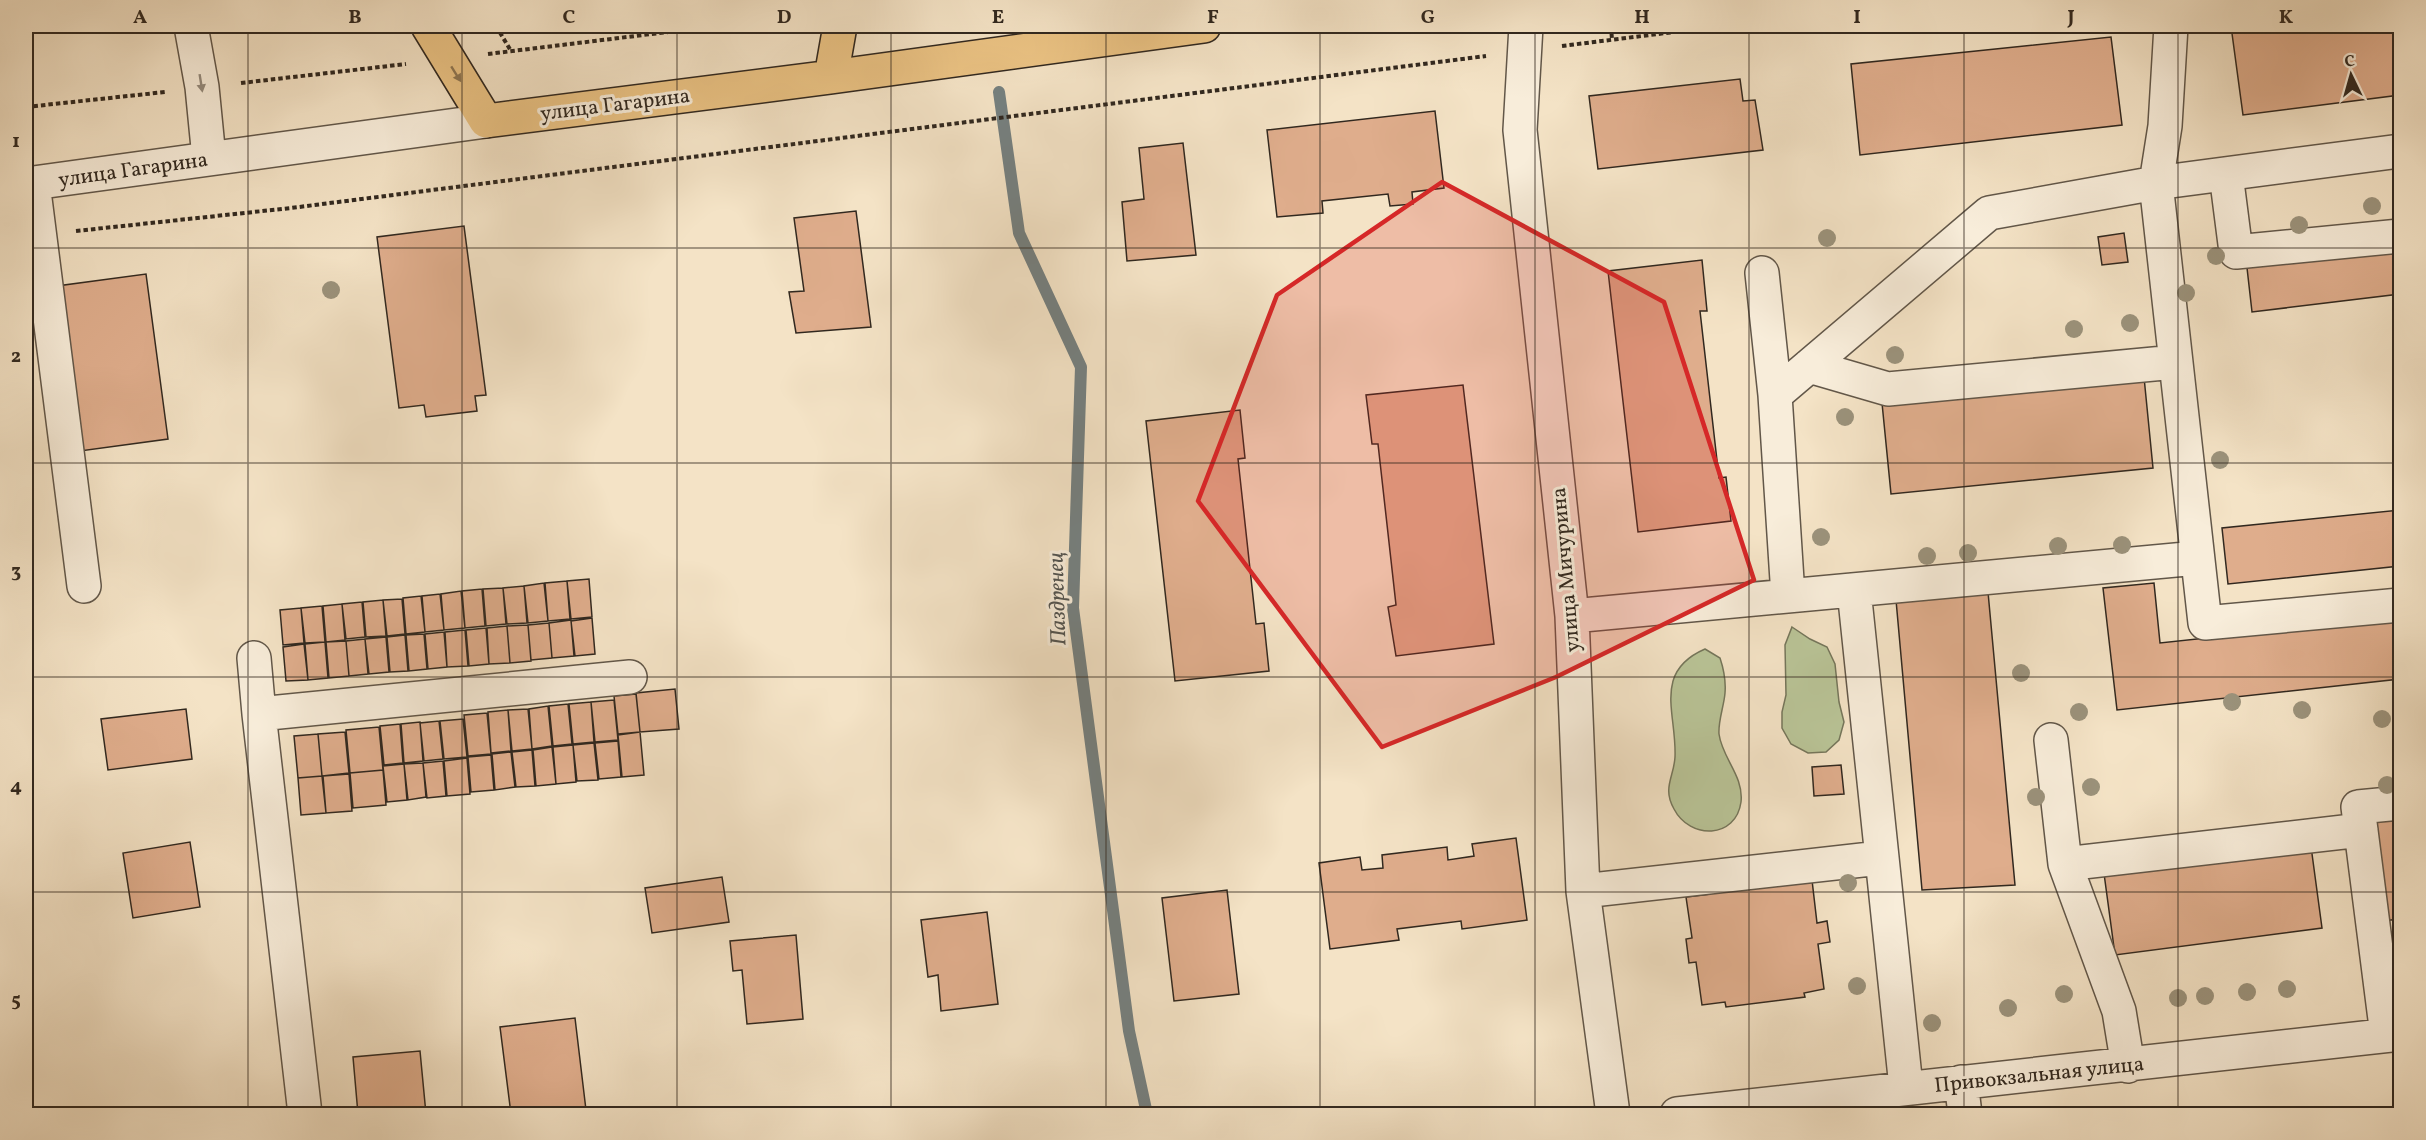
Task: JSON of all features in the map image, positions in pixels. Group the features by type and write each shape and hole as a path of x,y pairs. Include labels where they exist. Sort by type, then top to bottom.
{"main road":[{"path":"429,26 486,121"},
{"path":"831,77 840,26"},
{"name":"улица Гагарина","path":"486,121 1204,26"}],"street":[{"path":"191,26 202,87 209,158"},
{"path":"2171,26 2165,126 2156,183 2205,623 2400,605"},
{"name":"улица Мичурина","path":"1525,38 1520,130 1572,616 1583,891 1613,1114"},
{"name":"улица Гагарина","path":"29,184 486,121"},
{"path":"1775,395 1989,213 2156,183 2400,151"},
{"path":"2226,174 2236,252 2400,236"},
{"path":"29,184 39,235 84,586"},
{"path":"1762,273 1775,395 1788,596"},
{"path":"1809,366 1888,389 2175,362"},
{"path":"1572,616 2197,558"},
{"path":"1854,590 1880,858 1906,1087"},
{"path":"254,658 304,1114"},
{"path":"259,714 630,677"},
{"path":"2051,740 2065,864 2119,1011 2128,1066"},
{"path":"2394,1035 2358,807 2400,803"},
{"path":"2065,864 2361,831"},
{"path":"1583,891 1880,858"},
{"name":"Привокзальная улица","path":"1677,1114 2394,1035"},
{"path":"1961,1082 1965,1114"}],"path":[{"path":"496,26 511,51"},
{"path":"26,107 717,26"},
{"path":"1611,26 1612,40"},
{"path":"39,235 291,208 986,120 1525,38 1612,40 1722,26"}],"highlighted area":[{"path":"1442,182 1664,302 1754,580 1556,677 1382,747 1198,501 1277,295"}],"green space":[{"path":"1792,627 1827,647 1835,664 1839,702 1844,722 1839,740 1826,752 1808,753 1791,744 1782,728 1782,712 1786,695 1785,645"},
{"path":"1705,649 1720,658 1723,667 1725,693 1719,734 1741,793 1737,814 1731,823 1722,829 1712,831 1701,830 1681,819 1669,795 1675,757 1671,710 1673,682 1678,670 1689,658"}],"building":[{"path":"2231,26 2400,26 2400,95 2243,115"},
{"path":"2111,37 2122,125 1860,155 1851,64"},
{"path":"1740,79 1743,101 1755,100 1763,150 1598,169 1589,96"},
{"path":"1435,111 1444,188 1412,192 1413,204 1390,206 1388,194 1322,201 1323,213 1277,217 1267,130"},
{"path":"1183,143 1196,255 1127,261 1122,202 1144,199 1139,148"},
{"path":"856,211 871,327 796,333 789,292 804,291 794,218"},
{"path":"464,226 486,395 475,396 477,411 426,417 424,405 399,408 377,237"},
{"path":"2124,233 2128,262 2102,265 2098,237"},
{"path":"2400,240 2400,294 2252,312 2246,259"},
{"path":"1702,260 1707,311 1700,311 1719,478 1726,477 1731,521 1638,532 1608,271"},
{"path":"146,274 168,439 80,451 57,286"},
{"path":"2144,377 2153,468 1891,494 1882,403"},
{"path":"1463,385 1494,644 1396,656 1388,607 1396,605 1378,444 1372,444 1366,395"},
{"path":"1240,410 1245,458 1238,459 1256,624 1264,623 1269,671 1175,681 1146,421"},
{"path":"2400,510 2400,566 2228,584 2222,528"},
{"path":"589,579 592,617 571,619 567,581"},
{"path":"567,581 570,619 548,621 545,583"},
{"path":"544,583 548,621 528,623 524,586"},
{"path":"2154,583 2160,643 2400,617 2400,679 2117,710 2103,588"},
{"path":"524,586 527,623 507,624 503,588"},
{"path":"503,588 506,624 486,626 483,589"},
{"path":"482,589 485,626 465,628 462,591"},
{"path":"461,591 465,628 444,630 441,594"},
{"path":"1988,592 2015,885 1922,890 1896,600"},
{"path":"440,594 444,630 425,632 422,596"},
{"path":"421,596 425,632 406,634 403,598"},
{"path":"402,599 405,634 387,636 383,600"},
{"path":"383,600 386,636 366,637 363,602"},
{"path":"362,602 365,637 346,639 342,604"},
{"path":"342,604 345,640 326,642 323,606"},
{"path":"322,606 325,642 305,643 301,608"},
{"path":"301,608 304,643 283,645 280,610"},
{"path":"592,618 595,654 575,656 571,621"},
{"path":"571,620 574,656 552,658 549,623"},
{"path":"549,623 552,658 531,660 528,625"},
{"path":"528,625 531,661 510,663 507,626"},
{"path":"507,626 510,663 489,664 487,628"},
{"path":"486,628 489,664 469,666 466,630"},
{"path":"465,630 468,666 447,667 445,632"},
{"path":"444,632 447,667 428,669 425,634"},
{"path":"424,634 427,669 409,671 406,635"},
{"path":"405,635 408,671 390,672 387,637"},
{"path":"386,637 389,672 369,674 365,639"},
{"path":"365,639 368,674 349,676 346,641"},
{"path":"346,641 349,676 329,678 326,642"},
{"path":"325,642 328,678 308,680 305,644"},
{"path":"304,644 308,680 286,681 283,647"},
{"path":"675,689 679,729 640,732 636,693"},
{"path":"636,694 640,732 618,734 614,696"},
{"path":"614,700 618,740 595,742 591,702"},
{"path":"591,702 594,742 573,744 569,704"},
{"path":"568,704 572,744 553,746 549,706"},
{"path":"548,706 552,746 532,749 529,709"},
{"path":"186,709 192,759 108,770 101,719"},
{"path":"528,709 532,749 512,751 508,710"},
{"path":"508,710 511,751 491,753 488,712"},
{"path":"487,713 491,754 468,756 464,715"},
{"path":"463,719 467,757 444,759 440,721"},
{"path":"439,721 443,759 424,761 420,723"},
{"path":"420,722 423,761 404,763 401,724"},
{"path":"400,724 403,763 384,765 380,726"},
{"path":"379,727 383,770 350,773 346,730"},
{"path":"345,732 349,773 322,776 318,734"},
{"path":"640,732 644,775 622,777 618,735"},
{"path":"318,734 322,776 298,778 294,736"},
{"path":"618,741 621,777 599,779 595,743"},
{"path":"594,743 598,780 577,781 573,745"},
{"path":"573,745 576,782 556,784 553,747"},
{"path":"552,747 556,784 536,786 533,750"},
{"path":"532,750 535,786 516,787 512,752"},
{"path":"511,752 515,787 495,790 492,754"},
{"path":"491,755 494,790 471,792 468,757"},
{"path":"467,758 470,794 447,796 444,761"},
{"path":"443,761 446,796 427,798 423,763"},
{"path":"423,763 426,797 408,800 404,764"},
{"path":"404,764 407,800 387,802 383,766"},
{"path":"1841,765 1844,794 1814,796 1812,767"},
{"path":"383,770 386,805 353,808 350,773"},
{"path":"349,774 352,811 326,813 323,776"},
{"path":"322,776 326,813 301,815 298,778"},
{"path":"2400,807 2400,919 2382,921 2369,810"},
{"path":"1516,838 1527,920 1462,929 1461,921 1397,929 1399,940 1330,949 1319,863 1360,857 1362,870 1383,868 1382,855 1447,847 1448,860 1474,856 1472,844"},
{"path":"2310,839 2322,928 2115,955 2103,866"},
{"path":"190,842 200,907 133,918 123,853"},
{"path":"722,877 729,922 652,933 645,888"},
{"path":"1812,880 1817,923 1827,921 1830,942 1818,944 1824,989 1804,993 1805,997 1726,1007 1725,1002 1702,1005 1696,962 1689,963 1686,939 1692,938 1686,897 1710,894 1710,890"},
{"path":"1227,890 1239,994 1174,1001 1162,898"},
{"path":"987,912 998,1004 941,1011 938,975 928,977 921,920"},
{"path":"796,935 803,1019 747,1024 742,970 733,971 730,941"},
{"path":"575,1018 586,1110 511,1114 500,1027"},
{"path":"420,1051 426,1114 358,1114 353,1057"}],"waterway":[{"name":"Паздренец","path":"999,92 1019,233 1081,367 1073,608 1129,1031 1147,1114"}]}
